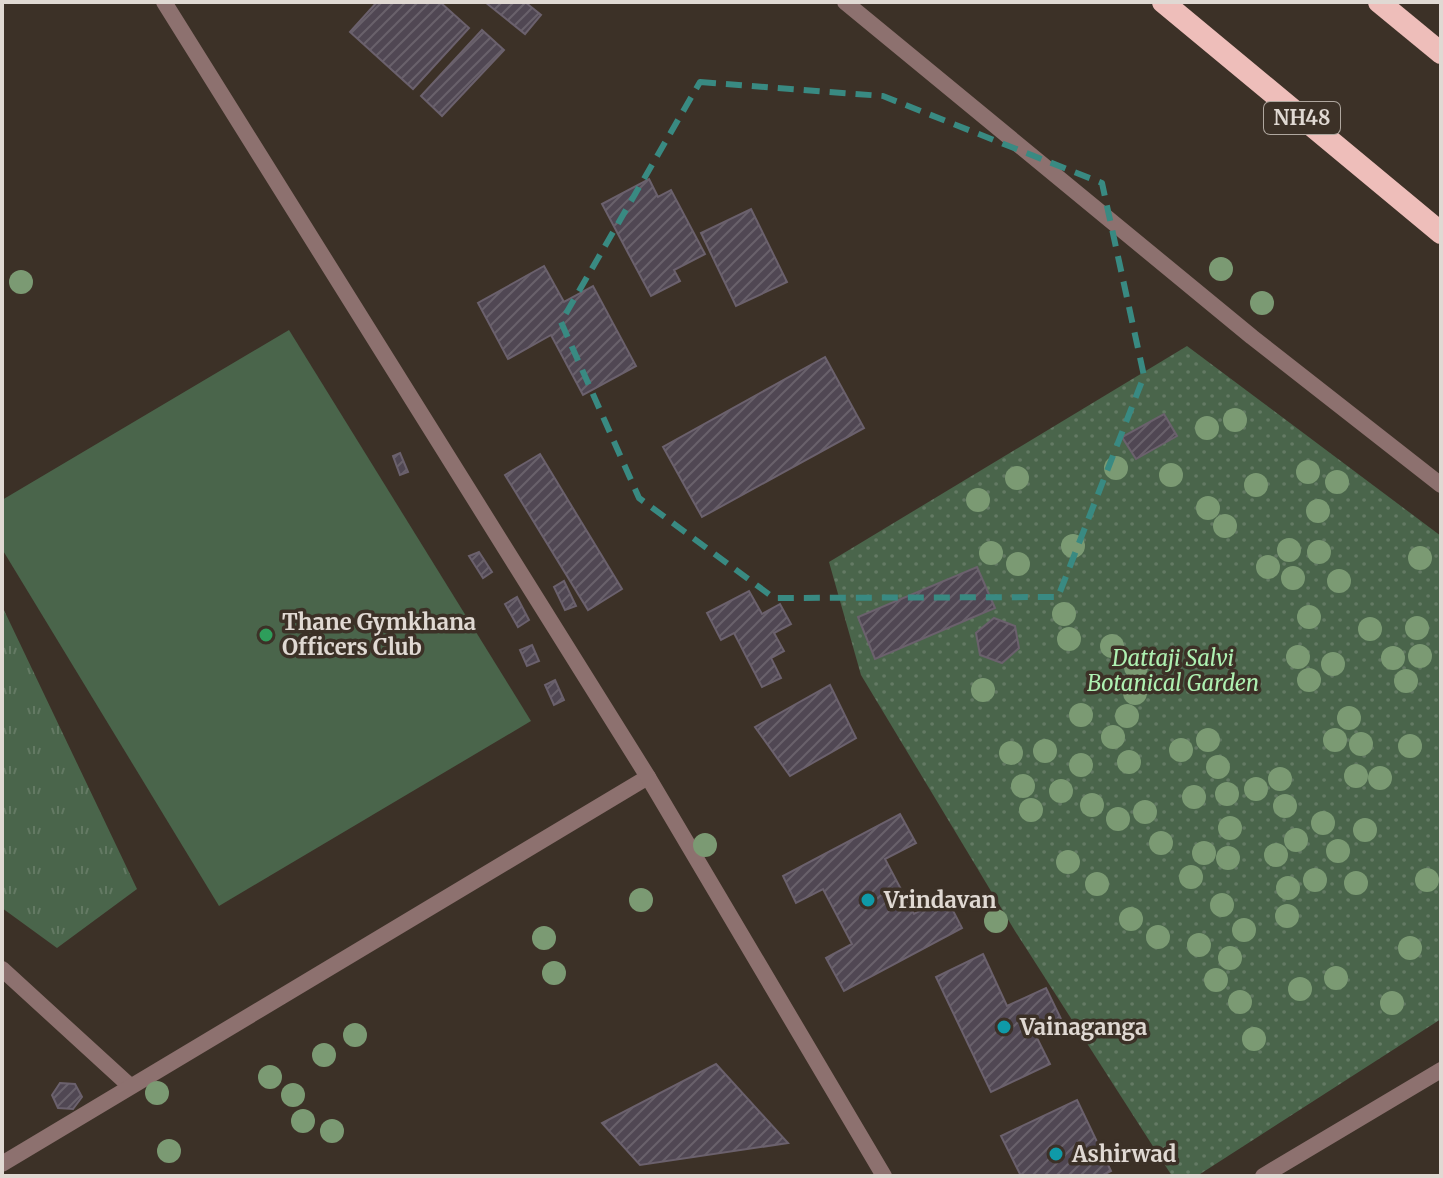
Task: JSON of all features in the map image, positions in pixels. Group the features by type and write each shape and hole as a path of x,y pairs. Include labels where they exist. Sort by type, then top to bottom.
{"highway":[{"name":"NH48","path":"1163,2 1441,233"},
{"path":"1379,2 1441,53"}],"street":[{"path":"164,2 648,777 884,1176"},
{"path":"845,2 1252,337 1441,485"},
{"path":"2,1164 648,777"},
{"path":"2,969 130,1086"},
{"path":"1263,1176 1441,1070"}],"highlighted area":[{"path":"700,82 883,96 1102,183 1144,376 1058,597 774,598 639,498 561,322"}],"green space":[{"name":"Thane Gymkhana Officers Club","path":"289,330 531,721 219,906 2,549 2,500"},
{"name":"Dattaji Salvi Botanical Garden","path":"1187,346 1441,536 1441,1019 1197,1176 1172,1176 1015,931 861,675 829,562"},
{"path":"2,606 137,889 57,948 2,908"}],"building":[{"path":"377,2 440,2 469,28 413,89 350,32"},
{"path":"485,2 525,2 541,15 525,34"},
{"path":"482,30 504,50 442,116 421,96"},
{"path":"649,179 658,197 671,190 705,254 674,270 680,281 651,296 602,204"},
{"path":"751,209 787,282 736,306 701,233"},
{"path":"544,266 564,302 593,286 636,366 583,395 551,335 508,359 478,303"},
{"path":"825,357 864,428 702,517 663,447"},
{"path":"1164,414 1177,436 1136,459 1122,437"},
{"path":"400,453 408,472 400,475 393,456"},
{"path":"540,454 622,589 588,610 505,475"},
{"path":"479,552 492,572 483,578 469,556"},
{"path":"977,567 995,608 875,659 858,617"},
{"path":"564,581 576,606 565,610 554,587"},
{"path":"749,591 762,614 780,604 791,624 774,633 784,651 771,658 781,678 762,687 734,633 721,640 707,613"},
{"path":"517,597 529,620 518,627 505,604"},
{"path":"994,618 1015,626 1019,648 1002,663 980,655 976,633"},
{"path":"532,645 539,661 527,666 520,650"},
{"path":"555,680 564,700 554,705 545,685"},
{"path":"830,685 856,738 790,776 755,727"},
{"name":"Vrindavan","path":"900,814 916,843 885,859 914,914 946,897 962,928 844,991 826,958 852,944 823,889 796,903 783,876"},
{"name":"Vainaganga","path":"983,954 1007,1006 1046,988 1062,1021 1035,1034 1050,1064 991,1092 936,977"},
{"path":"716,1064 788,1143 640,1165 602,1123"},
{"path":"60,1083 75,1084 82,1097 73,1109 58,1108 52,1095"},
{"name":"Ashirwad","path":"1077,1100 1111,1171 1101,1176 1021,1176 1001,1136"}],"place":[{"name":"Thane Gymkhana Officers Club","path":"266,635"},
{"name":"Vrindavan","path":"868,900"},
{"name":"Vainaganga","path":"1004,1027"},
{"name":"Ashirwad","path":"1056,1154"}]}
